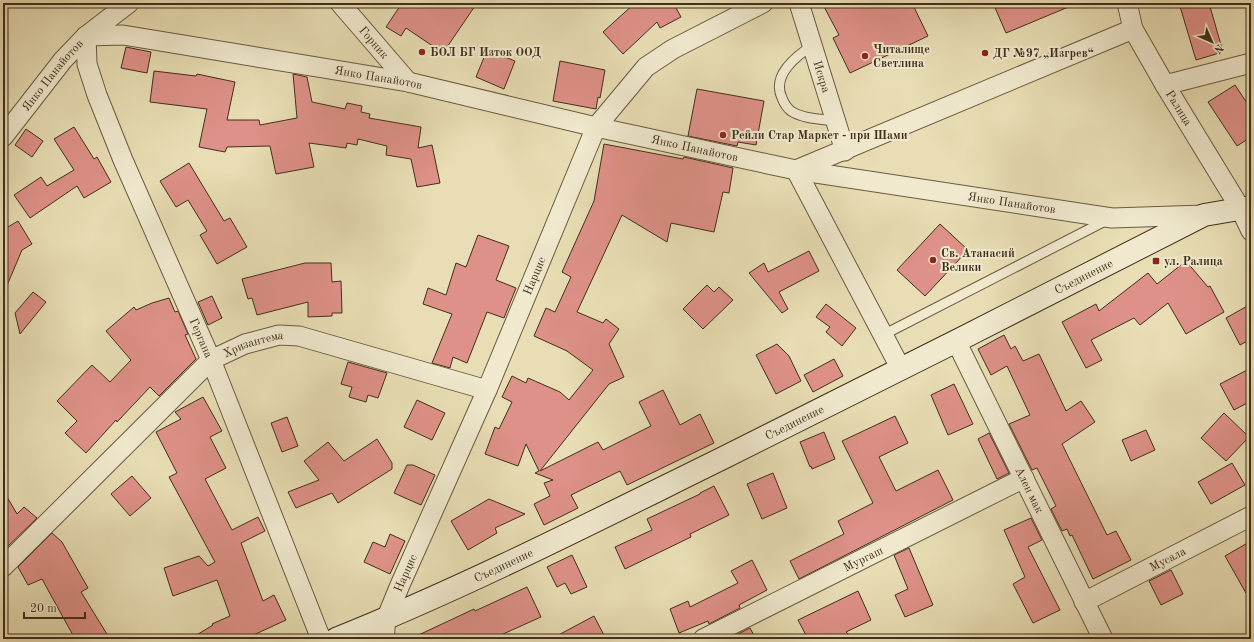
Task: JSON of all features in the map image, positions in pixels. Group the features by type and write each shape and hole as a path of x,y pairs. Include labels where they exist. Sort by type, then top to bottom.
{"street":[{"path":"86,36 129,3"},
{"name":"Горник","path":"340,3 408,82"},
{"name":"Нарцис","path":"385,629 400,585 487,390 596,127 646,67 673,49 763,3"},
{"name":"Искра","path":"799,3 845,151"},
{"name":"Ралица","path":"1127,3 1133,30 1165,85 1246,207 1251,231"},
{"path":"901,369 796,170 845,151 1133,30"},
{"name":"Янко Панайотов","path":"3,137 63,60 86,36 123,35 408,82 596,127 796,170 1112,218 1204,215"},
{"name":"Гергана","path":"86,36 87,64 100,102 123,160 211,360 321,639"},
{"path":"1165,85 1251,63"},
{"name":"Съединение","path":"336,639 385,629 529,554 901,369 1204,215 1246,207"},
{"name":"Хризантема","path":"3,567 211,360 245,344 279,335 299,336 487,390"},
{"name":"Ален мак","path":"956,341 1103,639"},
{"name":"Мургаш","path":"703,639 1024,478"},
{"name":"Мусала","path":"1084,602 1251,516"}],"lane":[{"path":"813,45 788,64 782,74 780,94 790,110 800,115 836,121"},
{"path":"883,335 1112,218"}],"building":[{"path":"402,3 477,3 443,53 406,28 401,36 386,27"},
{"path":"635,3 678,3 675,6 681,17 660,28 657,22 623,54 603,32"},
{"name":"Читалище Светлина","path":"822,3 912,3 928,36 850,73 833,38 839,35"},
{"path":"993,3 1078,3 1006,33"},
{"path":"1179,3 1209,3 1223,52 1196,60"},
{"path":"126,47 151,52 147,73 121,68"},
{"path":"487,50 515,61 504,89 476,77"},
{"path":"560,61 605,70 600,98 598,97 596,109 553,101"},
{"path":"154,71 196,76 197,74 235,82 227,120 259,120 260,125 297,118 293,74 307,77 312,102 345,109 347,103 362,106 361,112 370,114 369,118 421,127 418,148 432,145 440,183 417,187 411,159 386,155 387,146 358,139 357,145 347,143 346,148 309,143 314,167 276,174 270,146 227,147 225,152 199,147 207,109 150,102"},
{"path":"1235,85 1251,109 1251,137 1237,146 1208,102"},
{"path":"697,89 764,101 756,145 738,142 737,146 688,136"},
{"path":"74,127 94,159 97,157 111,182 84,198 77,186 30,218 14,195 41,177 47,186 74,170 54,139"},
{"path":"26,129 43,141 32,157 15,145"},
{"path":"604,144 683,159 684,157 733,168 729,193 723,192 714,232 671,223 667,242 622,215 577,312 603,323 606,319 619,329 609,344 624,377 609,384 540,471 598,442 603,450 651,426 639,402 663,390 680,425 700,414 714,443 627,485 620,471 571,495 578,508 544,525 534,504 550,496 544,483 553,480 535,473 539,471 526,444 518,466 485,454 495,427 499,429 512,402 502,397 512,376 526,383 528,378 560,392 569,400 593,370 567,351 534,336 546,308 555,312 571,277 562,272 594,201"},
{"path":"189,163 224,221 230,218 247,247 217,264 200,235 207,231 188,200 176,207 160,181"},
{"path":"18,221 32,244 22,250 3,295 3,230"},
{"name":"Св. Атанасий Велики","path":"940,224 968,250 925,296 897,270"},
{"path":"478,235 509,246 496,280 516,288 504,318 487,312 467,363 453,357 450,368 432,363 452,314 423,304 428,288 446,295 456,263 466,267"},
{"path":"809,251 819,271 779,292 788,309 782,313 749,273 764,263 768,272"},
{"path":"1186,261 1208,287 1210,286 1224,312 1186,334 1168,303 1140,325 1134,318 1091,340 1102,360 1086,368 1062,322 1096,304 1099,311 1148,273 1157,284"},
{"path":"305,263 331,263 332,282 341,281 342,313 332,313 332,316 308,317 308,302 257,315 252,298 248,299 242,279"},
{"path":"707,285 714,292 719,287 733,300 703,329 683,309"},
{"path":"33,292 46,302 20,334 15,313"},
{"path":"212,296 222,318 208,325 198,302"},
{"path":"169,298 175,312 178,311 188,334 185,335 196,359 159,396 150,387 117,422 116,420 86,453 65,433 77,421 57,401 92,365 110,382 131,360 106,331 134,307 136,310"},
{"path":"826,304 856,328 842,346 826,332 830,327 816,317"},
{"path":"1251,304 1251,339 1240,345 1226,318"},
{"path":"1004,335 1011,349 1015,346 1023,361 1039,354 1066,411 1081,401 1095,422 1062,444 1107,535 1116,531 1131,560 1093,579 1072,535 1070,536 1067,529 1062,531 1051,509 1056,506 1037,468 1032,470 1009,424 1030,415 1007,366 991,375 978,349"},
{"path":"777,344 789,356 801,381 776,394 756,355"},
{"path":"834,359 843,376 813,392 804,375"},
{"path":"348,362 387,373 378,398 368,395 366,402 349,397 352,387 341,384"},
{"path":"1251,368 1251,401 1234,410 1220,384"},
{"path":"954,384 973,424 948,435 931,395"},
{"path":"203,397 222,431 210,437 226,468 205,479 232,530 258,517 265,531 241,543 263,601 274,595 286,620 245,639 190,639 213,625 212,624 230,616 217,580 173,596 164,568 199,556 208,566 215,562 169,477 177,473 156,432 181,419 175,412"},
{"path":"417,400 445,413 432,440 404,427"},
{"path":"1224,413 1249,437 1226,461 1201,438"},
{"path":"895,416 908,443 879,457 896,491 938,470 953,500 799,579 790,561 844,534 838,521 873,503 842,441"},
{"path":"287,417 298,446 282,452 271,423"},
{"path":"1146,430 1155,450 1131,461 1122,440"},
{"path":"824,432 835,459 812,469 800,442"},
{"path":"989,433 1009,473 997,479 978,439"},
{"path":"377,439 392,463 392,469 338,503 332,493 296,508 288,492 319,480 304,461 328,442 344,461"},
{"path":"1232,463 1245,485 1211,504 1198,482"},
{"path":"407,465 413,465 435,475 421,505 394,493"},
{"path":"773,473 787,508 762,519 747,484"},
{"path":"132,476 151,498 130,516 111,494"},
{"path":"714,486 729,515 690,534 691,537 625,569 615,547 652,530 647,519"},
{"path":"3,490 17,514 24,507 37,518 3,551"},
{"path":"489,499 525,514 495,528 497,533 468,550 451,521"},
{"path":"1031,518 1042,540 1028,547 1060,610 1033,623 1013,584 1025,577 1004,530"},
{"path":"52,533 62,542 88,588 81,592 110,639 75,639 42,579 28,585 18,567"},
{"path":"390,534 405,541 390,574 364,562 373,542 385,547"},
{"path":"1251,541 1251,602 1225,556"},
{"path":"909,548 933,605 905,617 895,595 908,589 894,555"},
{"path":"572,555 587,587 571,594 565,583 557,587 547,567"},
{"path":"752,560 767,590 739,605 740,608 709,624 708,621 679,633 670,609 688,601 690,607 738,583 731,571"},
{"path":"1171,570 1183,594 1161,605 1149,581"},
{"path":"527,587 541,617 492,639 410,639 474,609 475,611"},
{"path":"858,591 871,620 846,632 854,639 808,639 798,620"},
{"path":"594,616 606,639 551,639"},
{"path":"750,628 756,639 735,639 734,636"}],"place":[{"name":"БОЛ БГ Изток ООД","path":"422,52"},
{"name":"ДГ №97 „Изгрев“","path":"985,53"},
{"name":"Читалище Светлина","path":"865,56"},
{"name":"Рейли Стар Маркет - при Шами","path":"723,135"},
{"name":"Св. Атанасий Велики","path":"933,260"},
{"name":"ул. Ралица","path":"1156,261"}]}
